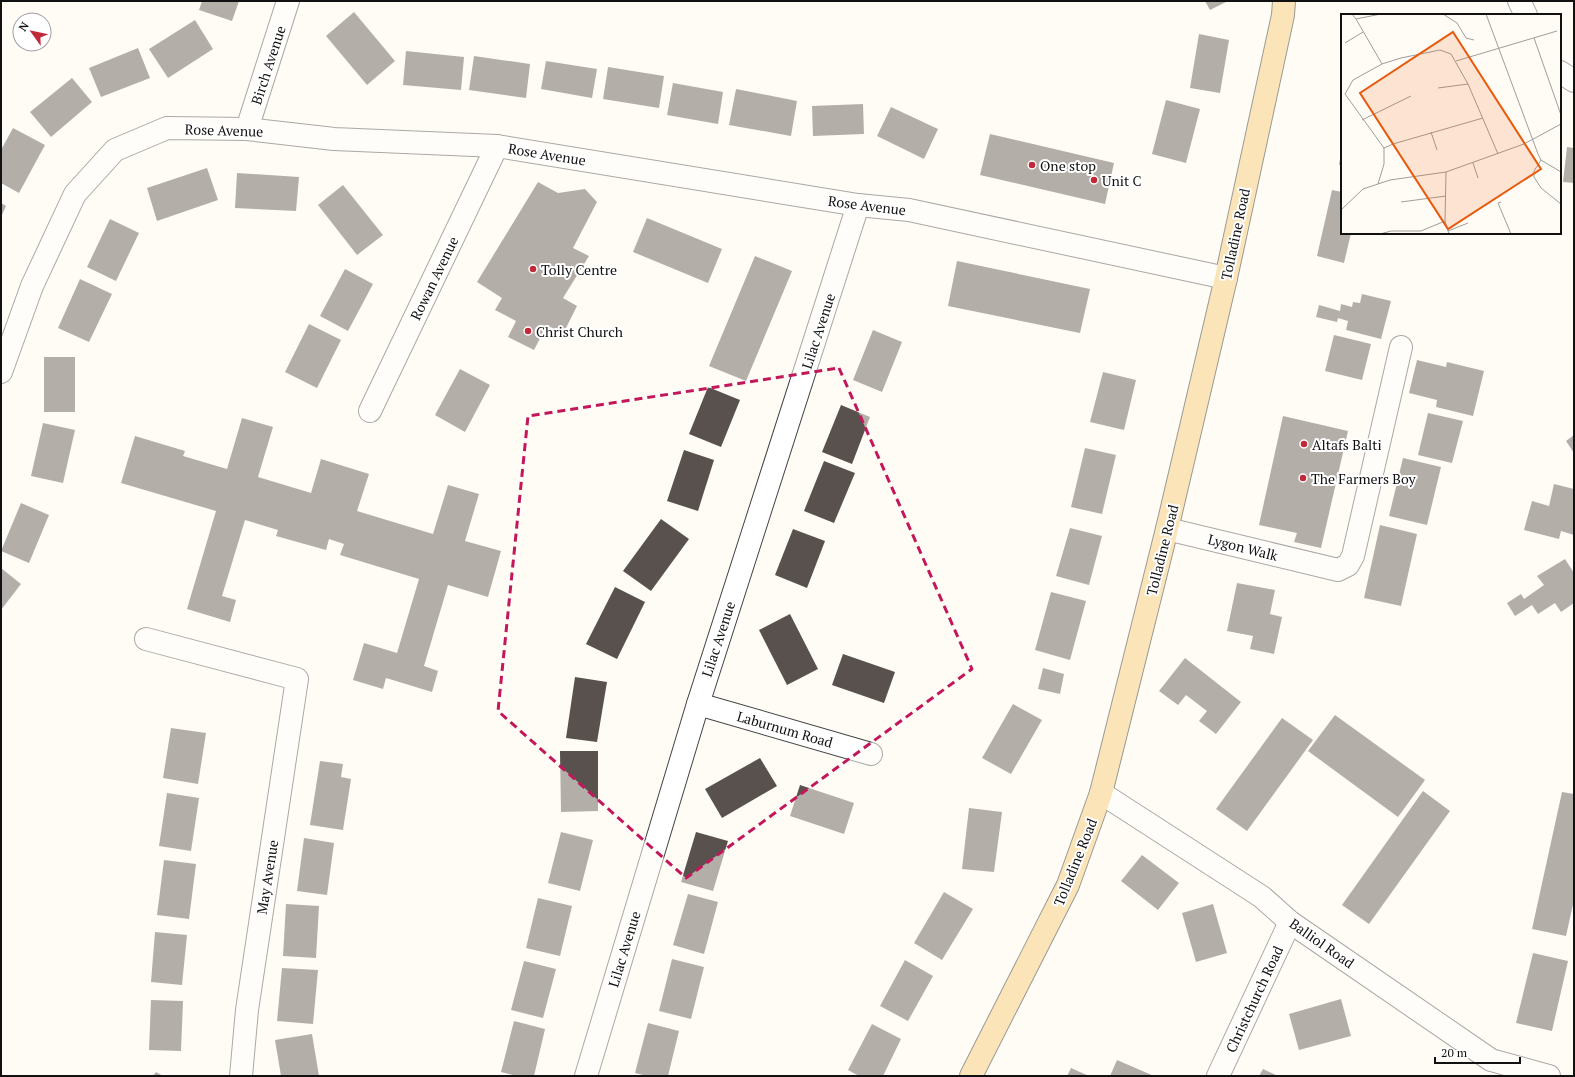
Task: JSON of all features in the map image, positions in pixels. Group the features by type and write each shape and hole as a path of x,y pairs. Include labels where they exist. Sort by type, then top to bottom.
{"main road":[{"name":"Tolladine Road","path":"971,1076 1068,885 1101,793 1167,529 1226,278 1283,15 1284,1"}],"street":[{"name":"Birch Avenue","path":"247,129 288,1"},
{"path":"1519,1 1526,14"},
{"path":"1561,73 1574,81"},
{"name":"Rose Avenue","path":"1,372 32,286 75,194 115,150 167,128 247,129 334,139 497,146 858,205 909,210 1226,278"},
{"name":"Rowan Avenue","path":"370,411 497,146"},
{"name":"Lilac Avenue","path":"586,1076 698,704 858,205"},
{"name":"Lygon Walk","path":"1167,529 1338,570 1348,565 1353,556 1401,347"},
{"name":"May Avenue","path":"146,639 297,679 248,1002 240,1076"},
{"name":"Laburnum Road","path":"698,704 872,754"},
{"name":"Balliol Road","path":"1101,793 1262,897 1290,922 1490,1068 1549,1076"},
{"name":"Christchurch Road","path":"1218,1076 1290,922"}],"highlighted area":[{"path":"839,368 972,669 686,878 498,711 528,416"}],"building":[{"path":"202,1 239,1 232,21 199,10"},
{"path":"1205,1 1228,1 1210,10"},
{"path":"354,12 395,61 367,85 326,36"},
{"path":"195,20 213,49 168,78 149,49"},
{"path":"1199,34 1229,40 1220,93 1190,88"},
{"path":"138,48 150,78 101,97 89,68"},
{"path":"406,51 464,57 461,90 403,85"},
{"path":"474,56 530,64 526,98 469,90"},
{"path":"546,61 597,69 592,98 541,89"},
{"path":"608,67 664,76 659,108 603,99"},
{"path":"72,78 92,102 51,137 30,112"},
{"path":"673,83 723,92 718,124 667,115"},
{"path":"736,89 797,101 791,136 729,125"},
{"path":"1166,100 1200,109 1186,163 1152,154"},
{"path":"863,104 864,134 813,136 812,106"},
{"path":"891,107 938,129 924,159 877,136"},
{"path":"13,128 45,145 19,193 1,183 1,150"},
{"path":"990,134 1114,163 1105,204 980,175"},
{"path":"1567,147 1574,148 1574,183 1563,182"},
{"path":"1341,152 1341,165 1339,165"},
{"path":"207,168 218,200 157,221 147,188"},
{"path":"237,173 299,177 296,211 235,208"},
{"name":"Tolly Centre","path":"538,182 558,193 585,189 597,202 573,248 589,256 563,298 577,306 563,334 547,325 534,350 508,337 516,321 495,310 502,298 477,282"},
{"path":"343,185 383,235 357,255 318,205"},
{"path":"1332,190 1341,192 1341,234 1351,234 1344,263 1317,256"},
{"path":"1,203 6,206 1,217"},
{"path":"647,218 722,249 708,283 633,252"},
{"path":"110,219 139,233 116,281 87,267"},
{"path":"755,256 792,271 746,381 709,366"},
{"path":"957,261 1090,289 1080,333 948,306"},
{"path":"345,269 373,284 348,331 320,316"},
{"path":"80,279 112,294 89,342 58,328"},
{"path":"1362,294 1391,301 1381,339 1346,330 1348,321 1338,318 1337,322 1316,317 1319,305 1340,311 1341,304 1352,307 1353,302 1360,303"},
{"path":"309,324 341,340 317,388 285,372"},
{"path":"873,330 902,342 882,392 853,380"},
{"path":"1334,335 1371,344 1362,380 1325,371"},
{"path":"44,357 75,357 75,412 44,412"},
{"path":"1417,360 1446,367 1447,362 1484,371 1473,416 1436,407 1437,400 1409,393"},
{"path":"460,369 490,385 465,432 435,415"},
{"path":"1103,372 1136,380 1124,430 1090,422"},
{"path":"708,387 740,400 721,447 689,434"},
{"path":"841,405 870,417 852,464 822,452"},
{"path":"1428,413 1463,421 1452,463 1418,455"},
{"name":"The Farmers Boy","path":"1283,416 1348,431 1321,548 1294,542 1297,533 1259,525"},
{"path":"242,418 273,427 258,477 311,493 321,459 369,474 357,511 433,534 448,485 479,494 465,541 501,551 488,597 448,585 424,666 438,671 432,692 386,678 383,689 353,680 364,643 397,653 419,579 340,555 344,544 329,539 326,550 276,536 278,530 245,520 222,596 236,600 230,622 187,609 216,511 121,483 135,436 185,451 183,456 227,469"},
{"path":"43,423 75,430 63,483 31,476"},
{"path":"1574,435 1574,453 1566,441"},
{"path":"1085,448 1116,455 1102,514 1071,507"},
{"path":"684,450 714,460 698,511 667,501"},
{"path":"1403,458 1441,467 1427,525 1389,516"},
{"path":"824,461 855,473 834,523 804,511"},
{"path":"1554,484 1574,489 1574,535 1561,531 1559,539 1524,530 1532,501 1549,506"},
{"path":"21,503 49,515 29,563 1,551"},
{"path":"661,519 689,539 651,591 623,571"},
{"path":"1380,525 1417,534 1401,606 1364,598"},
{"path":"1070,528 1102,536 1089,585 1056,576"},
{"path":"793,529 825,541 807,588 775,575"},
{"path":"1565,559 1574,573 1574,603 1561,612 1555,603 1538,614 1532,605 1515,616 1507,603 1521,594 1524,599 1544,585 1537,576"},
{"path":"1,568 21,584 1,610"},
{"path":"1237,583 1275,590 1270,614 1282,617 1274,654 1250,649 1253,636 1227,631"},
{"path":"615,587 645,602 617,659 586,644"},
{"path":"1051,592 1086,601 1070,660 1035,650"},
{"path":"790,614 818,669 787,685 759,630"},
{"path":"843,654 895,672 884,703 832,685"},
{"path":"1185,658 1241,702 1216,734 1199,721 1207,711 1186,695 1178,705 1159,691"},
{"path":"1043,668 1064,674 1060,694 1038,689"},
{"path":"575,677 607,682 597,742 566,738"},
{"path":"1013,704 1042,720 1011,774 982,758"},
{"path":"1335,715 1425,780 1398,817 1308,751"},
{"path":"1282,718 1313,740 1247,831 1216,809"},
{"path":"171,728 206,733 198,784 163,778"},
{"path":"560,751 598,751 598,811 561,812"},
{"path":"760,758 777,786 722,818 705,789"},
{"path":"320,761 343,764 341,777 351,779 343,830 310,825"},
{"path":"800,785 854,803 844,834 790,816"},
{"path":"1423,791 1450,811 1369,924 1342,905"},
{"path":"1562,792 1574,794 1574,900 1566,936 1532,929"},
{"path":"167,793 199,798 191,851 159,846"},
{"path":"969,808 1002,812 994,872 962,869"},
{"path":"561,832 593,840 580,891 548,883"},
{"path":"696,832 728,841 713,891 681,882"},
{"path":"304,838 334,843 327,895 297,891"},
{"path":"1142,855 1179,883 1158,910 1121,881"},
{"path":"164,860 196,864 189,919 157,915"},
{"path":"944,892 973,909 942,960 914,943"},
{"path":"688,894 718,902 704,954 673,945"},
{"path":"538,898 572,906 560,956 526,948"},
{"path":"286,904 319,906 316,958 283,956"},
{"path":"1213,904 1227,953 1196,962 1182,913"},
{"path":"155,932 187,935 182,985 151,982"},
{"path":"1533,953 1568,961 1552,1031 1516,1023"},
{"path":"672,959 704,967 691,1019 659,1011"},
{"path":"905,960 933,976 908,1021 880,1006"},
{"path":"524,961 556,969 543,1018 511,1010"},
{"path":"282,968 318,970 313,1024 277,1021"},
{"path":"1341,999 1351,1036 1299,1050 1289,1014"},
{"path":"151,1000 183,1001 181,1051 149,1050"},
{"path":"514,1021 545,1029 534,1076 517,1076 501,1072"},
{"path":"648,1023 679,1031 668,1076 647,1076 635,1073"},
{"path":"872,1024 901,1039 883,1076 859,1076 848,1070"},
{"path":"312,1034 319,1076 281,1076 275,1040"},
{"path":"1117,1060 1154,1076 1110,1076"},
{"path":"1071,1068 1089,1076 1067,1076"},
{"path":"1263,1069 1278,1076 1259,1076"},
{"path":"156,1072 163,1076 153,1076"}],"place":[{"name":"One stop","path":"1032,165"},
{"name":"Unit C","path":"1094,180"},
{"name":"Tolly Centre","path":"533,269"},
{"name":"Christ Church","path":"528,331"},
{"name":"Altafs Balti","path":"1304,444"},
{"name":"The Farmers Boy","path":"1303,478"}]}
